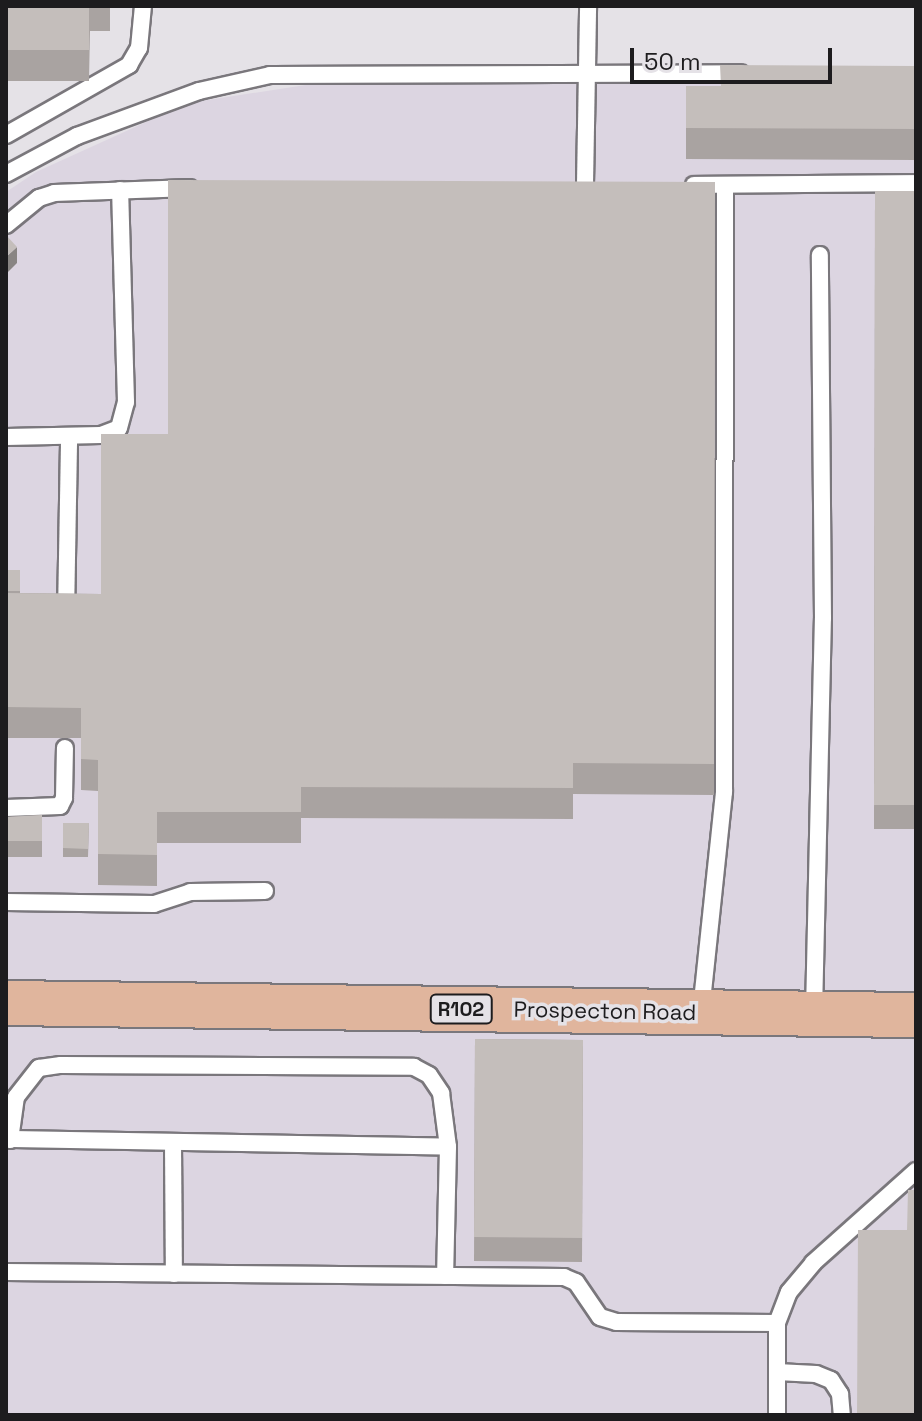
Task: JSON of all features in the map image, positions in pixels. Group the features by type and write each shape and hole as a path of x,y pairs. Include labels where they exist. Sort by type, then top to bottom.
{"main road":[{"name":"Prospecton Road","path":"6,1003 916,1015"}],"lane":[{"path":"6,135 129,65 139,48 143,6"},
{"path":"585,184 588,6"},
{"path":"703,72 703,95"},
{"path":"6,174 77,136 237,80 270,75 764,73"},
{"path":"678,185 916,183"},
{"path":"701,1012 724,792 725,186"},
{"path":"6,225 45,195 206,187"},
{"path":"6,437 101,435 119,428 126,402 120,190"},
{"path":"814,1014 823,618 820,255"},
{"path":"66,616 69,436"},
{"path":"6,808 60,806 64,798 65,748"},
{"path":"6,902 154,904 190,892 265,891"},
{"path":"445,1276 448,1147 441,1093 429,1075 414,1067 61,1065 39,1068 16,1097 8,1140 448,1147"},
{"path":"173,1143 174,1274"},
{"path":"777,1415 777,1323 789,1292 813,1263 916,1171"},
{"path":"6,1272 564,1277 576,1282 600,1317 616,1322 777,1323"},
{"path":"777,1372 816,1374 831,1380 840,1394 842,1415"}],"shaded area":[{"path":"338,80 916,83 916,1415 6,1415 6,192 36,172 188,103"}],"building":[{"path":"6,6 89,6 89,50 6,50"},
{"path":"720,65 916,66 916,129 686,128 686,86 721,86"},
{"path":"168,180 715,182 714,764 573,763 573,788 301,787 301,812 157,812 157,855 98,854 98,760 81,759 81,708 6,707 6,593 101,594 101,434 168,434"},
{"path":"875,191 916,191 916,805 874,805"},
{"path":"6,235 17,247 6,257"},
{"path":"6,570 20,570 20,591 6,591"},
{"path":"42,815 42,841 6,841 6,817"},
{"path":"63,823 89,823 88,849 63,848"},
{"path":"475,1039 583,1040 582,1238 474,1237"},
{"path":"908,1190 916,1190 916,1415 857,1415 858,1230 907,1230"}]}
